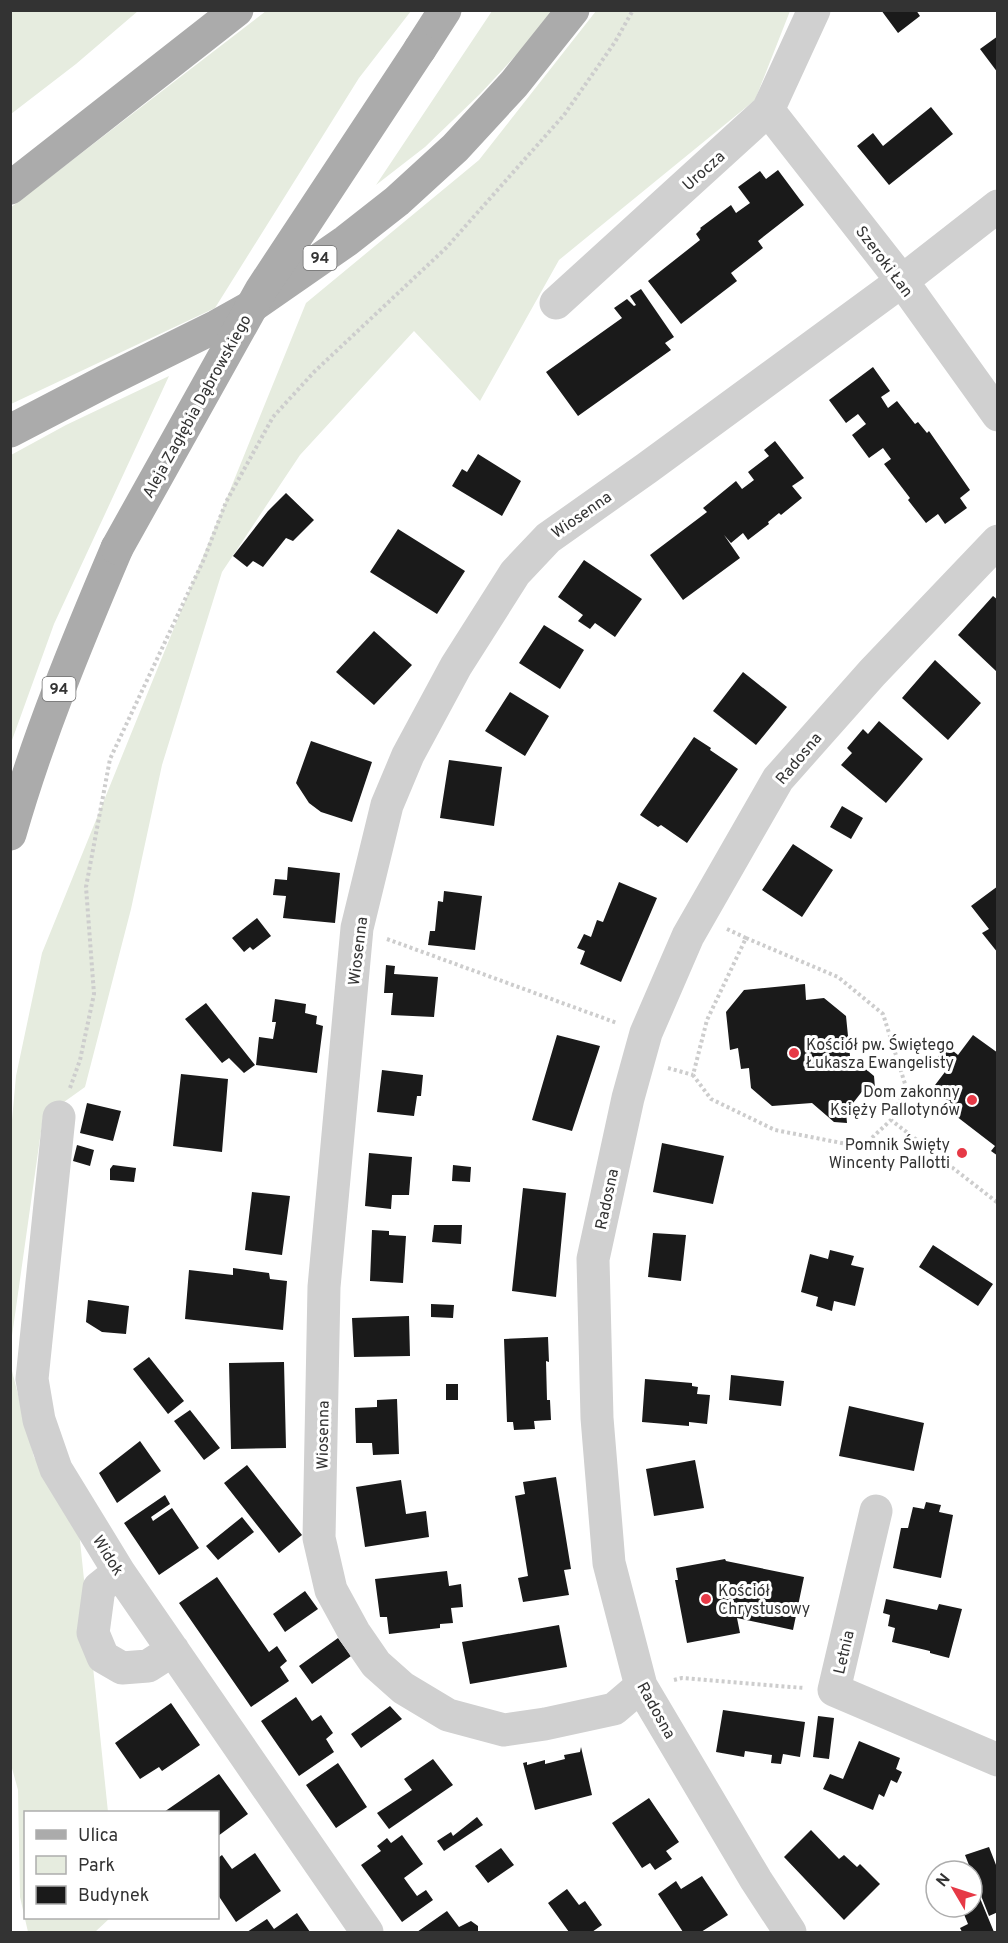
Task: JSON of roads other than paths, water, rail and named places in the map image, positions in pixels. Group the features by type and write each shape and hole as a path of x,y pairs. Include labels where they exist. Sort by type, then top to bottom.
{"main road":[{"path":"10,188 237,10"},
{"name":"Aleja Zagłębia Dąbrowskiego","path":"10,834 66,668 117,549 261,290 445,10"},
{"name":"94","path":"10,431 251,307 346,241 397,201 455,148 514,84 573,10"}],"street":[{"name":"Urocza","path":"556,303 768,110 814,10"},
{"name":"Szeroki Łan","path":"768,110 902,281 998,415"},
{"name":"Wiosenna","path":"641,1686 614,1709 545,1724 504,1730 448,1715 403,1688 376,1664 354,1632 331,1590 320,1538 324,1287 357,928 387,805 408,755 456,666 515,573 548,538 902,281 998,206"},
{"name":"Radosna","path":"790,1932 641,1686 609,1563 597,1418 593,1259 628,1098 646,1033 688,936 778,779 872,673 998,541"},
{"name":"Widok","path":"59,1117 32,1379 39,1420 56,1469 119,1572 367,1932"},
{"name":"Letnia","path":"876,1511 834,1690 998,1760"},
{"path":"119,1572 99,1588 93,1633 103,1657 122,1668 148,1665 173,1650"}],"place":[{"name":"Kościół pw. Świętego Łukasza Ewangelisty","path":"794,1053"},
{"name":"Dom zakonny Księży Pallotynów","path":"972,1100"},
{"name":"Pomnik Święty Wincenty Pallotti","path":"962,1153"},
{"name":"Kościół Chrystusowy","path":"706,1599"}]}
